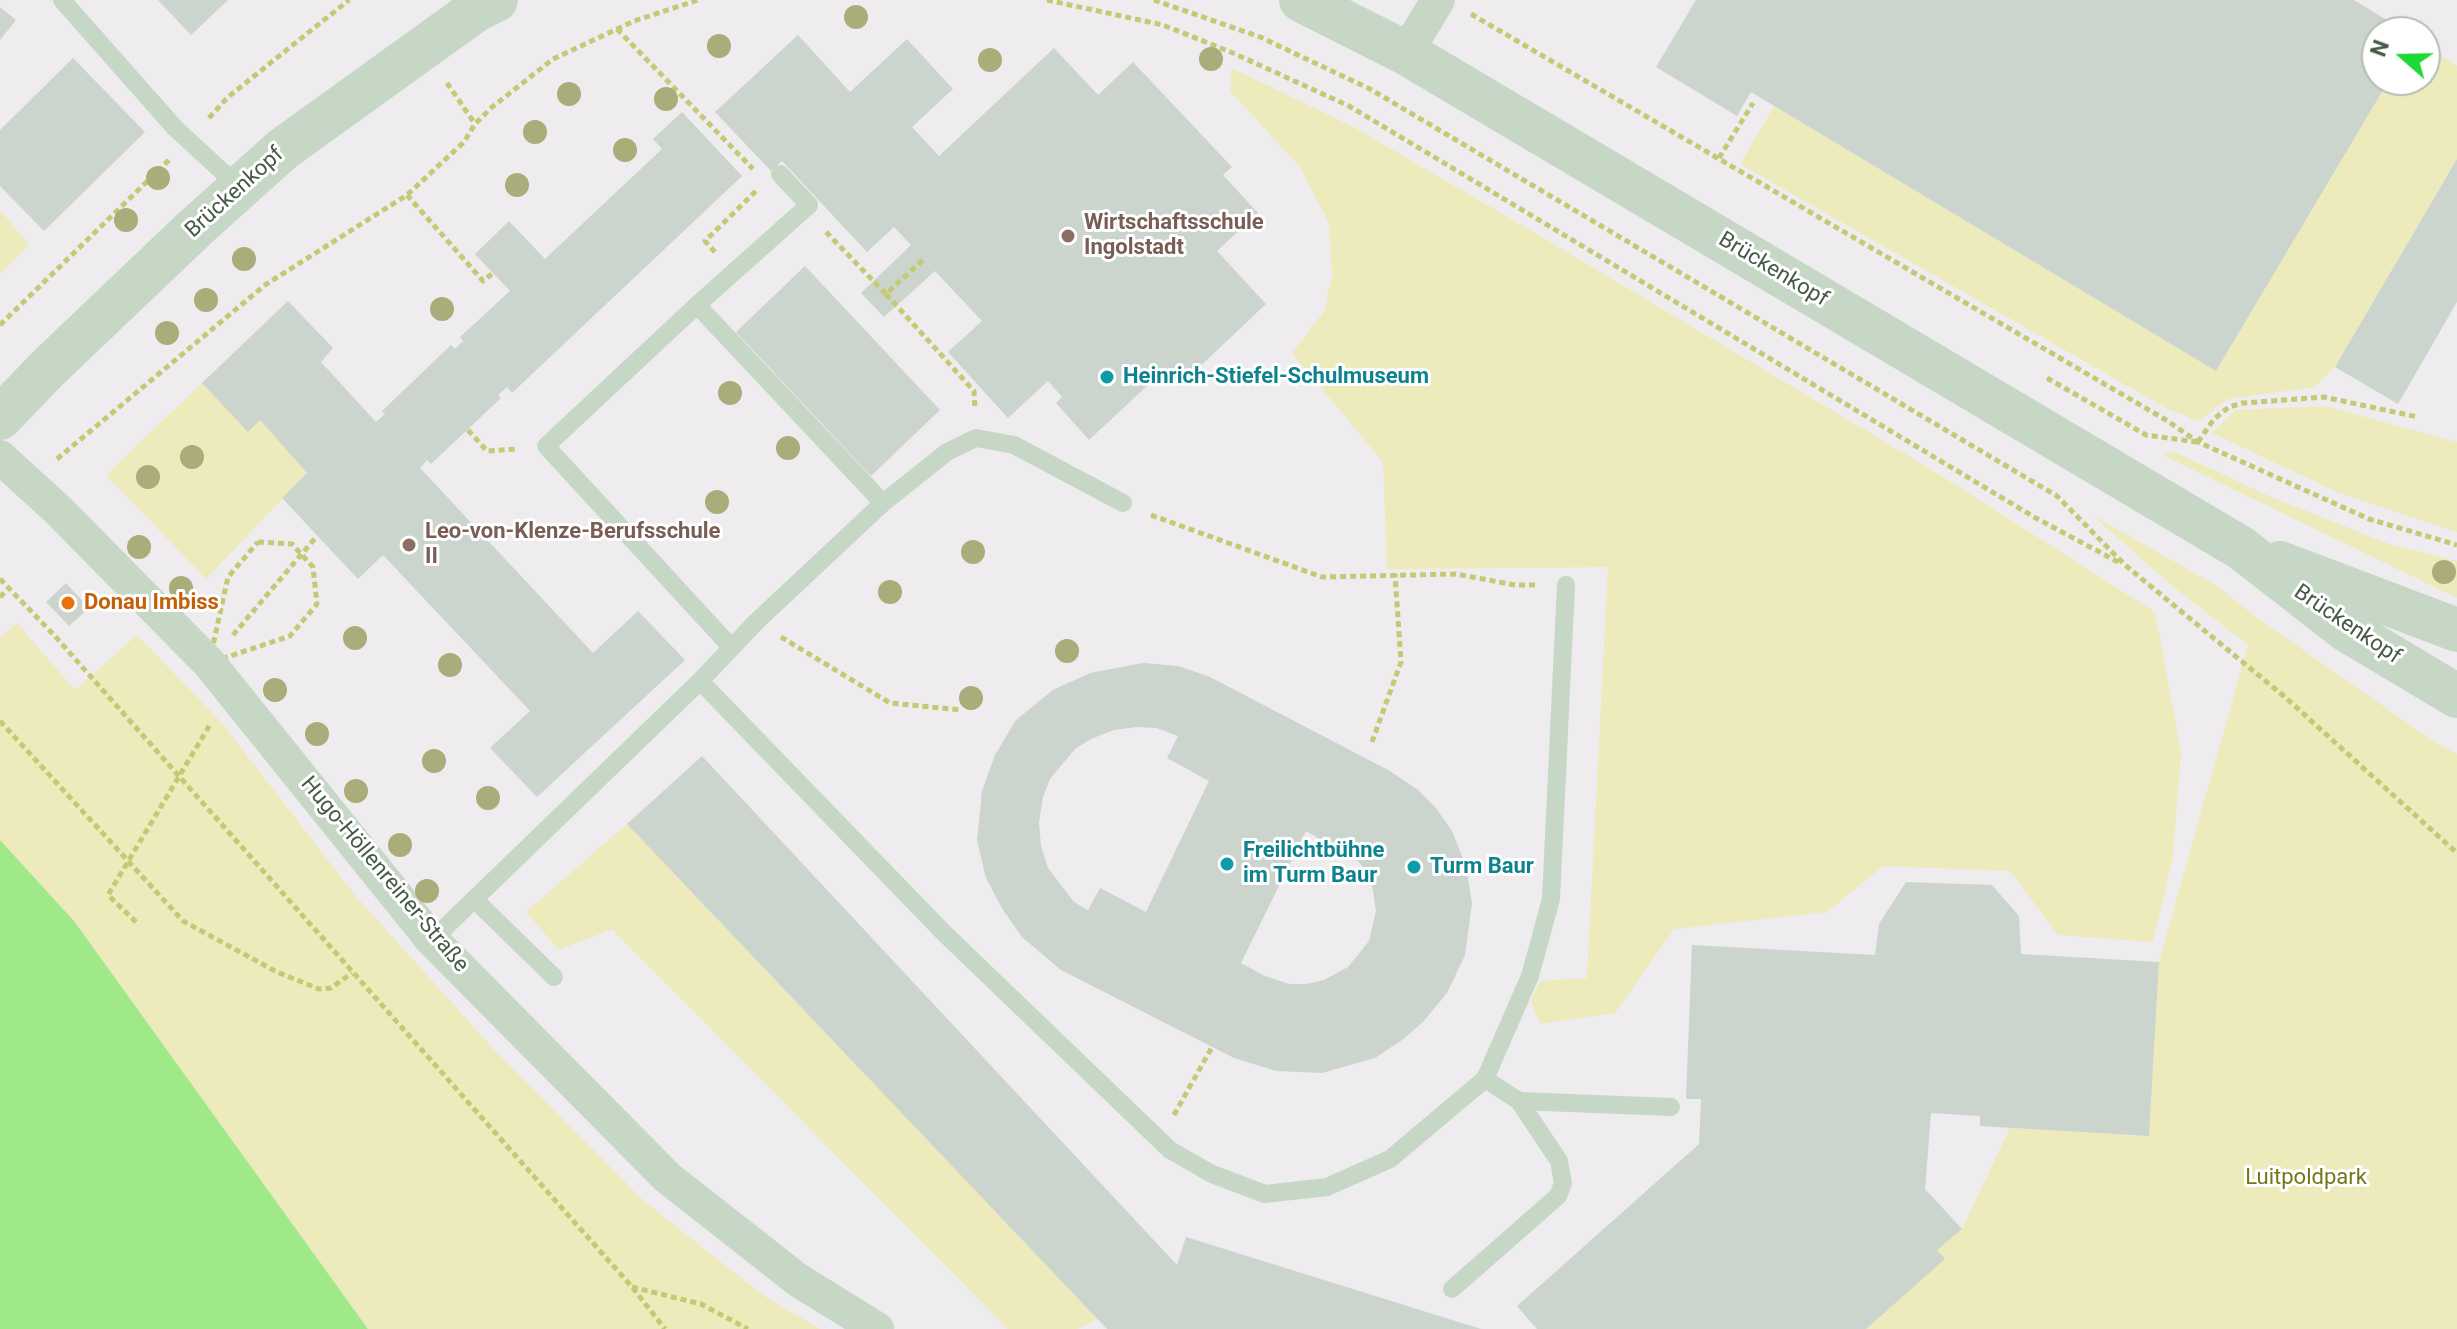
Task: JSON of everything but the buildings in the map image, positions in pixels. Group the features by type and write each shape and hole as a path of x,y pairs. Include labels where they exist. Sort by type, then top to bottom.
{"street":[{"name":"Brückenkopf","path":"1301,0 1406,53 2241,548 2345,629 2457,696"},
{"path":"1406,53 1438,0"},
{"name":"Brückenkopf","path":"0,418 47,369 239,187 480,3"},
{"name":"Hugo-Höllenreiner-Straße","path":"0,457 221,662 432,940 668,1178 798,1280 877,1329"},
{"name":"Brückenkopf","path":"2241,548 2457,630"}],"lane":[{"path":"62,0 175,128 239,187"},
{"path":"731,647 546,446 809,205 772,178"},
{"path":"697,305 883,503"},
{"path":"432,940 700,681 756,622 883,503 947,452 976,438 1014,445 1123,503"},
{"path":"700,681 944,933 1170,1150 1212,1174 1265,1194 1327,1187 1390,1159 1485,1079 1530,976 1551,899 1566,585"},
{"path":"474,899 554,977"},
{"path":"1452,1289 1558,1196 1563,1183 1559,1161 1519,1101 1485,1079"},
{"path":"1519,1101 1671,1107"}],"path":[{"path":"29,483 265,285 407,195 464,142 475,124 491,108 553,59 634,21 698,0"},
{"path":"1047,0 1163,25 1349,106 2034,517 2125,565"},
{"path":"1154,0 1260,37 1370,89 2057,496 2125,565 2285,697 2457,853"},
{"path":"1469,13 2166,420 2198,442 2369,519 2457,545"},
{"path":"617,29 754,171"},
{"path":"1719,158 1753,103"},
{"path":"735,273 705,241 772,178"},
{"path":"407,195 483,281 493,273"},
{"path":"816,241 827,231 974,391"},
{"path":"886,294 924,259"},
{"path":"2198,442 2214,419 2229,407 2243,403 2324,397 2418,417"},
{"path":"468,430 487,451 546,446"},
{"path":"1123,503 1322,577 1456,574 1515,585 1566,585"},
{"path":"221,662 317,536"},
{"path":"136,922 108,895 179,777 221,662 228,577 258,542 292,544 313,567 317,604 290,636 221,662"},
{"path":"1372,742 1401,662 1395,574"},
{"path":"0,579 53,634 632,1287 665,1329"},
{"path":"0,597 9,588"},
{"path":"756,622 890,703 962,710"},
{"path":"0,721 183,921 277,972 319,989 331,988 352,973"},
{"path":"1160,1140 1212,1047"},
{"path":"632,1287 701,1304 748,1329"}],"green space":[{"path":"2441,55 2457,66 2457,159 2335,367 2314,387 2228,399 2198,421 2166,408 1740,164 1774,106 2216,371 2379,96 2441,96"},
{"path":"1232,68 1355,128 1530,230 1932,470 2155,612 2181,752 2173,856 2153,942 2058,935 2010,871 1883,866 1827,912 1674,929 1615,1013 1540,1024 1531,1001 1540,981 1587,978 1608,567 1387,569 1383,462 1292,353 1325,310 1332,274 1329,223 1300,167 1230,91"},
{"path":"0,210 29,245 0,274"},
{"path":"202,383 248,431 260,420 307,473 206,579 106,475"},
{"path":"2325,406 2457,442 2457,532 2337,492 2212,433 2235,410"},
{"path":"2173,451 2269,496 2389,544 2457,561 2457,598 2163,455"},
{"name":"Luitpoldpark","path":"2092,515 2214,584 2430,739 2457,754 2457,1329 1866,1329 1944,1259 1937,1250 1962,1229 2010,1128 2149,1136 2159,962 2248,645 2171,585"},
{"path":"17,623 75,690 137,635 222,723 354,894 497,1053 645,1202 764,1296 820,1329 368,1329 74,921 0,840 0,638"},
{"path":"627,824 1098,1319 1077,1329 1008,1329 612,929 559,950 526,912"}],"shaded area":[{"path":"0,840 74,921 368,1329 0,1329"}],"place":[{"name":"Wirtschaftsschule Ingolstadt","path":"1068,236"},
{"name":"Heinrich-Stiefel-Schulmuseum","path":"1107,377"},
{"name":"Leo-von-Klenze-Berufsschule II","path":"409,545"},
{"name":"Donau Imbiss","path":"68,603"},
{"name":"Freilichtbühne im Turm Baur","path":"1227,864"},
{"name":"Turm Baur","path":"1414,867"}]}
